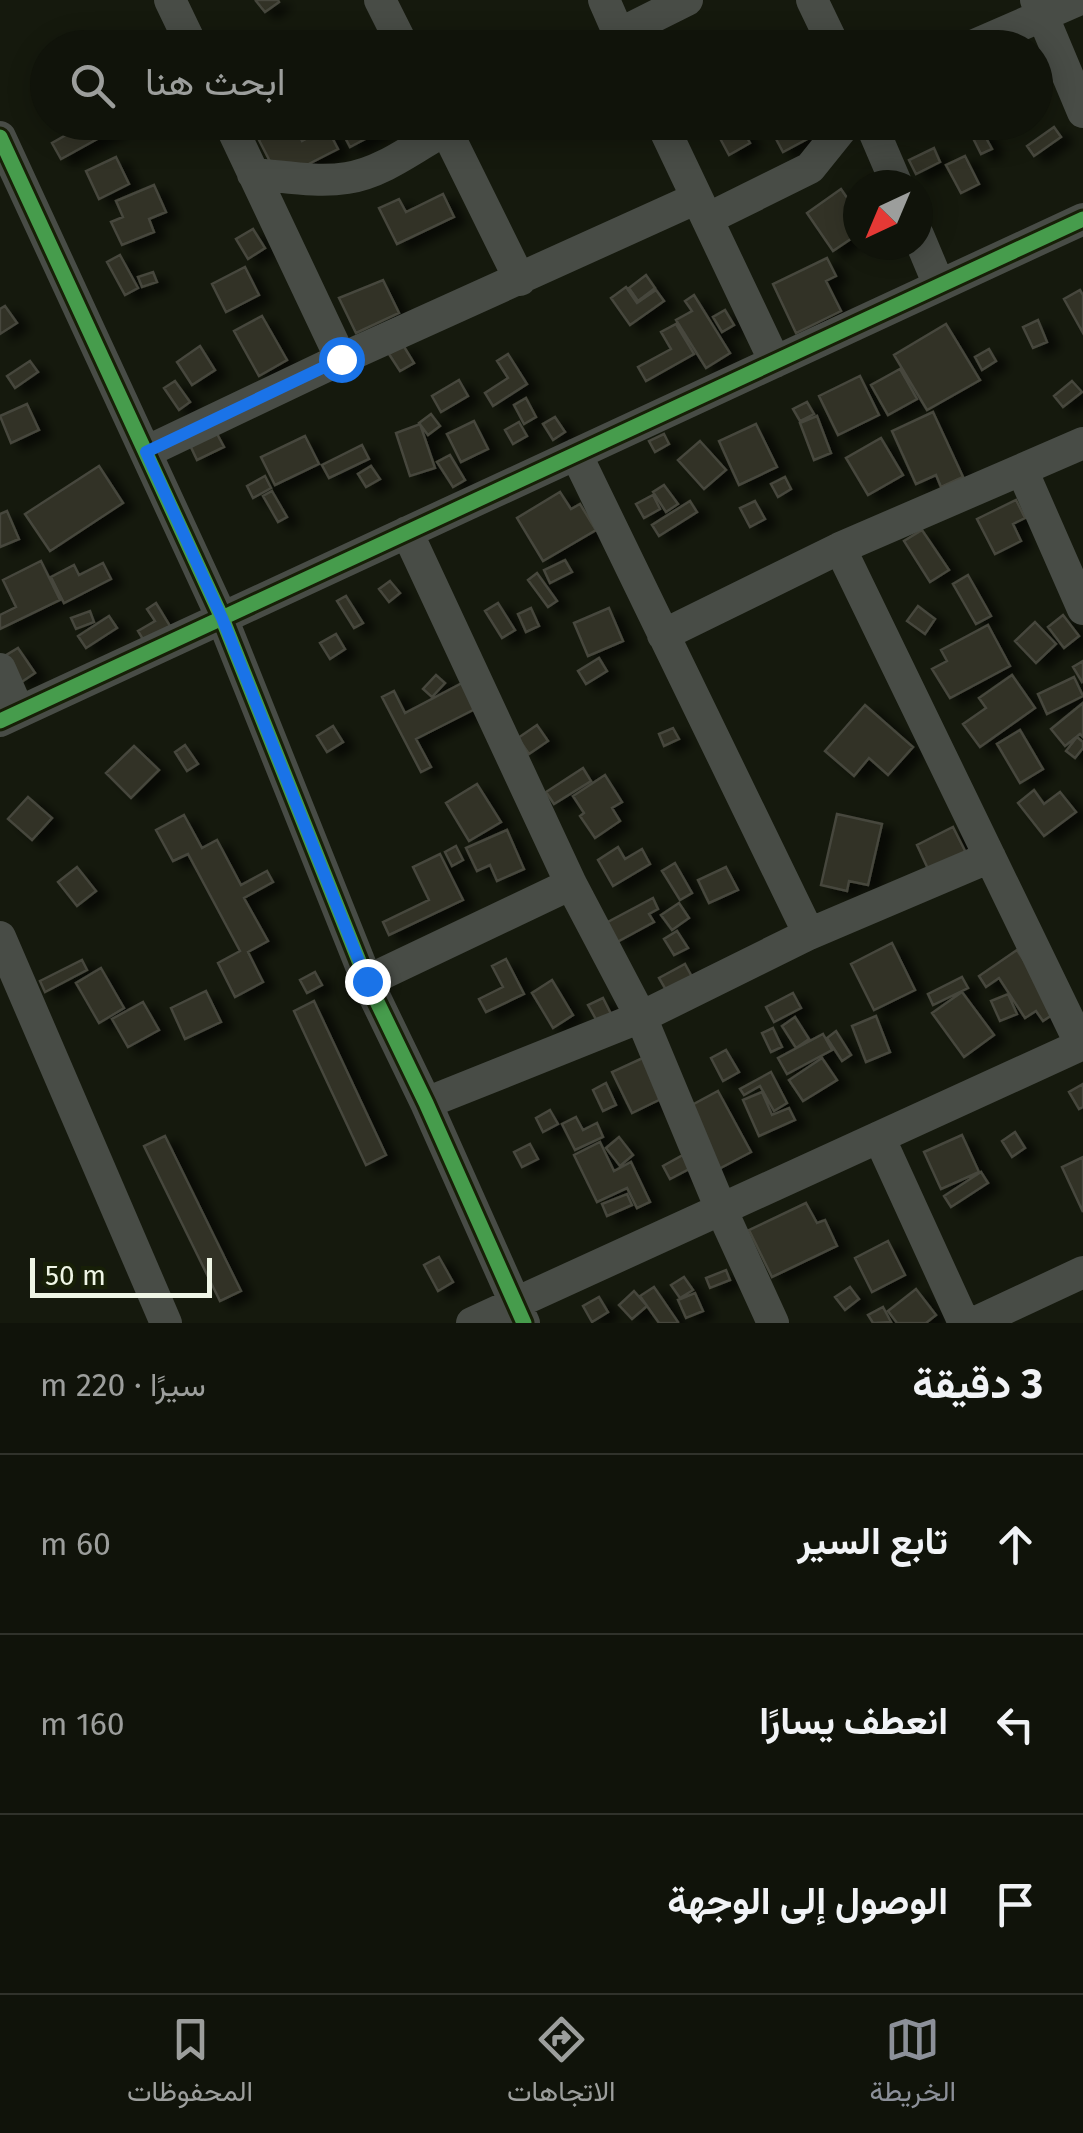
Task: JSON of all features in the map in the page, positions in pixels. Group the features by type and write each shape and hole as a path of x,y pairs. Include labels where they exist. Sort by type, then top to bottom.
{"street":[{"path":"170,0 184,30"},
{"path":"380,0 395,30"},
{"path":"604,0 617,30"},
{"path":"640,30 688,0"},
{"path":"812,0 826,30"},
{"path":"1000,30 1039,8 1078,0"},
{"path":"1053,41 1083,112"},
{"path":"0,137 222,618 367,981 520,1313"},
{"path":"237,140 341,359"},
{"path":"253,174 322,180 350,178 378,169 423,140"},
{"path":"451,140 520,280"},
{"path":"669,140 775,362"},
{"path":"146,452 341,359 520,280 810,168 833,140"},
{"path":"878,140 891,170"},
{"path":"0,669 10,716 1083,219"},
{"path":"929,260 940,285"},
{"path":"664,635 840,548 1083,444"},
{"path":"576,454 809,934"},
{"path":"1022,470 1083,609"},
{"path":"408,532 571,884 640,1016 772,1323"},
{"path":"472,1323 520,1313 721,1210 1082,1045 840,548"},
{"path":"426,1103 640,1016 809,934 990,857"},
{"path":"367,981 571,884"},
{"path":"0,937 166,1323"},
{"path":"879,1137 964,1323"},
{"path":"974,1323 1083,1272"}],"building":[{"path":"258,0 278,0 279,2 265,12"},
{"path":"1053,128 1061,137 1034,156 1027,146 1036,140 1053,140"},
{"path":"57,140 95,140 61,159 52,143"},
{"path":"259,140 333,140 338,149 279,179"},
{"path":"721,140 748,140 750,143 729,155"},
{"path":"777,140 805,140 783,152"},
{"path":"974,140 987,140 992,149 981,154"},
{"path":"934,148 940,162 914,170 909,160"},
{"path":"965,156 979,184 961,193 946,165"},
{"path":"116,157 129,184 99,199 86,171"},
{"path":"154,185 166,212 149,219 154,232 122,245 111,222 123,217 116,201"},
{"path":"841,189 843,244 833,251 807,213"},
{"path":"443,194 454,217 397,244 379,208 399,199 406,212"},
{"path":"253,229 265,248 248,259 236,239"},
{"path":"120,255 138,288 125,295 107,262"},
{"path":"827,258 836,276 826,281 841,311 796,333 773,284"},
{"path":"245,267 259,295 226,312 212,284"},
{"path":"153,272 157,282 142,287 138,277"},
{"path":"646,275 655,288 638,301 629,288"},
{"path":"383,280 399,313 356,333 339,298"},
{"path":"626,287 637,303 656,290 664,301 630,325 611,298"},
{"path":"1080,290 1083,295 1083,333 1064,299"},
{"path":"694,295 730,353 706,368 676,320 692,311 685,301"},
{"path":"5,306 17,323 0,334 0,309"},
{"path":"725,310 734,325 722,332 713,317"},
{"path":"262,316 287,360 259,376 234,331"},
{"path":"1038,320 1047,342 1033,348 1023,327"},
{"path":"676,324 694,354 646,381 638,367 671,349 661,332"},
{"path":"946,324 980,380 927,410 894,355"},
{"path":"403,345 414,363 400,371 389,354"},
{"path":"200,346 215,370 192,385 177,362"},
{"path":"989,349 996,361 982,370 975,357"},
{"path":"508,354 527,384 493,406 485,393 508,378 497,361"},
{"path":"30,361 38,372 15,388 7,376"},
{"path":"900,369 917,399 888,415 871,385"},
{"path":"860,376 879,415 838,435 819,396"},
{"path":"459,380 468,396 441,412 432,396"},
{"path":"175,381 190,402 179,410 164,388"},
{"path":"1072,381 1082,392 1063,407 1054,396"},
{"path":"526,398 536,417 524,424 514,405"},
{"path":"807,402 814,414 800,421 793,409"},
{"path":"27,404 39,430 11,443 0,416"},
{"path":"933,412 963,477 941,487 936,475 916,484 892,431"},
{"path":"431,414 440,426 428,435 419,423"},
{"path":"817,416 831,453 814,460 800,423"},
{"path":"555,417 565,432 553,440 543,424"},
{"path":"474,421 488,449 461,462 447,434"},
{"path":"519,422 527,436 513,444 505,430"},
{"path":"420,424 435,468 410,476 396,433"},
{"path":"756,424 777,467 739,485 719,441"},
{"path":"215,430 224,447 197,460 189,443"},
{"path":"664,434 669,444 655,452 649,441"},
{"path":"305,436 319,464 275,485 261,457"},
{"path":"881,438 903,475 868,495 846,458"},
{"path":"700,441 726,470 704,489 678,460"},
{"path":"362,445 369,459 329,478 322,465"},
{"path":"450,455 465,480 453,487 437,462"},
{"path":"99,466 123,503 50,551 25,514"},
{"path":"371,466 380,479 366,487 358,474"},
{"path":"265,476 271,488 253,498 247,486"},
{"path":"785,477 791,489 778,497 771,484"},
{"path":"664,485 678,504 666,512 653,492"},
{"path":"272,491 287,517 278,522 263,496"},
{"path":"560,492 571,509 580,504 596,530 543,561 517,518"},
{"path":"653,495 660,509 644,518 636,504"},
{"path":"1016,500 1025,518 1013,524 1021,541 995,554 977,519"},
{"path":"690,501 697,512 659,536 652,525"},
{"path":"755,501 765,519 750,527 740,508"},
{"path":"7,511 19,539 0,547 0,514"},
{"path":"922,530 949,570 930,582 904,541"},
{"path":"565,560 572,572 550,583 544,570"},
{"path":"41,561 60,600 0,629 0,615 16,607 3,580"},
{"path":"103,563 111,579 64,603 51,577 74,565 79,575"},
{"path":"537,573 557,601 548,607 528,580"},
{"path":"968,575 991,616 976,624 953,584"},
{"path":"390,581 400,593 389,602 379,589"},
{"path":"346,596 363,623 354,628 337,601"},
{"path":"156,603 170,626 144,641 138,631 155,621 147,609"},
{"path":"498,603 515,630 502,638 485,611"},
{"path":"918,606 935,619 925,634 907,621"},
{"path":"531,608 539,626 526,632 518,614"},
{"path":"609,608 623,641 588,656 574,623"},
{"path":"90,611 94,622 76,629 71,618"},
{"path":"1063,615 1079,636 1064,648 1048,627"},
{"path":"109,616 117,628 86,648 78,636"},
{"path":"1035,622 1056,644 1036,663 1015,641"},
{"path":"988,625 1010,666 950,698 932,669 947,661 941,650"},
{"path":"336,634 345,649 330,659 320,643"},
{"path":"18,648 35,673 20,683 3,657"},
{"path":"599,658 607,671 586,684 578,671"},
{"path":"1083,661 1083,681 1082,682 1073,667"},
{"path":"436,675 445,683 432,697 423,689"},
{"path":"1012,675 1035,708 980,747 963,724 986,708 979,698"},
{"path":"1074,677 1083,696 1047,714 1038,694"},
{"path":"464,682 477,708 416,739 431,767 421,772 382,697 394,691 405,713"},
{"path":"1083,703 1083,737 1080,734 1065,746 1051,729"},
{"path":"865,705 913,747 888,775 869,758 854,776 825,751"},
{"path":"537,725 548,741 529,754 518,738"},
{"path":"333,726 343,742 327,752 317,736"},
{"path":"673,728 679,739 664,746 659,734"},
{"path":"1020,730 1043,769 1020,783 997,744"},
{"path":"1077,737 1083,748 1075,758 1066,751"},
{"path":"185,745 198,764 187,771 175,752"},
{"path":"134,746 159,770 131,798 106,773"},
{"path":"583,768 591,781 554,804 546,792"},
{"path":"605,775 622,802 612,808 620,821 595,838 580,816 584,813 573,796"},
{"path":"477,784 501,822 469,841 446,803"},
{"path":"1034,790 1044,804 1060,792 1076,812 1044,836 1018,803"},
{"path":"28,797 52,818 32,840 8,819"},
{"path":"837,814 882,824 868,885 849,881 847,891 821,885"},
{"path":"184,815 202,848 217,840 241,885 267,871 273,882 244,898 268,941 248,952 263,982 235,997 218,963 240,951 188,854 173,861 156,830"},
{"path":"953,827 966,853 929,871 917,845"},
{"path":"507,830 524,869 497,881 490,865 477,871 466,848"},
{"path":"456,846 463,860 452,866 445,852"},
{"path":"618,847 625,859 642,849 650,864 613,886 598,860"},
{"path":"440,854 463,900 389,935 383,922 429,900 413,867"},
{"path":"675,863 692,893 680,900 662,871"},
{"path":"77,867 96,891 77,906 58,882"},
{"path":"726,867 738,890 709,903 698,880"},
{"path":"653,898 658,909 649,914 654,922 617,942 606,923"},
{"path":"679,903 689,918 672,930 661,915"},
{"path":"677,931 688,948 674,955 664,939"},
{"path":"892,943 915,990 874,1010 851,964"},
{"path":"1017,950 1058,1011 1043,1021 1036,1011 1025,1018 999,978 986,987 979,976"},
{"path":"506,959 524,994 486,1012 479,999 503,987 492,966"},
{"path":"82,960 87,970 45,992 40,981"},
{"path":"685,964 692,977 666,990 659,978"},
{"path":"101,968 124,1008 99,1023 76,983"},
{"path":"315,972 322,985 307,993 300,980"},
{"path":"962,977 968,988 933,1005 928,994"},
{"path":"552,980 573,1015 553,1028 532,993"},
{"path":"206,991 221,1022 185,1039 171,1008"},
{"path":"962,992 994,1035 964,1057 932,1013"},
{"path":"793,993 801,1008 774,1022 766,1007"},
{"path":"1008,994 1017,1014 1000,1021 991,1001"},
{"path":"603,998 611,1014 597,1021 588,1005"},
{"path":"314,1001 386,1155 366,1165 294,1011"},
{"path":"143,1002 159,1030 128,1047 112,1019"},
{"path":"876,1016 890,1052 866,1062 852,1026"},
{"path":"795,1017 809,1039 796,1048 782,1026"},
{"path":"773,1028 782,1047 771,1052 762,1033"},
{"path":"836,1031 851,1055 842,1061 827,1038"},
{"path":"823,1034 832,1050 787,1074 778,1058"},
{"path":"726,1050 739,1072 723,1081 711,1058"},
{"path":"645,1057 665,1097 632,1113 612,1072"},
{"path":"822,1058 837,1080 803,1101 789,1080"},
{"path":"771,1072 787,1103 774,1111 760,1086 744,1095 740,1089"},
{"path":"606,1083 616,1105 603,1111 593,1090"},
{"path":"1083,1084 1083,1107 1079,1109 1069,1092"},
{"path":"718,1091 751,1152 711,1173 679,1112"},
{"path":"762,1092 772,1115 789,1108 795,1120 759,1136 743,1100"},
{"path":"550,1110 558,1124 543,1132 536,1118"},
{"path":"576,1117 583,1130 597,1123 603,1137 575,1150 562,1124"},
{"path":"1015,1132 1025,1148 1012,1157 1002,1141"},
{"path":"962,1135 979,1172 941,1189 924,1152"},
{"path":"165,1136 241,1291 220,1301 144,1146"},
{"path":"619,1137 633,1155 620,1166 606,1148"},
{"path":"600,1142 614,1171 631,1162 650,1202 637,1208 627,1188 597,1202 574,1155"},
{"path":"530,1144 538,1159 522,1167 514,1152"},
{"path":"683,1155 691,1168 670,1179 663,1166"},
{"path":"1083,1157 1083,1212 1062,1167"},
{"path":"981,1172 988,1183 951,1207 944,1196"},
{"path":"627,1194 632,1205 607,1216 602,1204"},
{"path":"806,1203 817,1223 825,1220 837,1246 772,1277 749,1230"},
{"path":"888,1241 905,1275 872,1292 855,1258"},
{"path":"439,1257 453,1282 438,1291 424,1265"},
{"path":"726,1270 730,1280 710,1288 706,1278"},
{"path":"684,1277 693,1290 680,1298 671,1285"},
{"path":"654,1287 677,1323 659,1323 640,1296"},
{"path":"850,1287 859,1299 845,1310 835,1297"},
{"path":"916,1289 936,1315 926,1323 897,1323 888,1311"},
{"path":"634,1291 647,1306 632,1319 619,1305"},
{"path":"695,1293 703,1311 686,1318 678,1300"},
{"path":"599,1297 608,1312 592,1322 583,1306"},
{"path":"883,1307 891,1322 873,1323 868,1315"}],"cycle path":[{"path":"0,137 222,618 367,981 524,1323"},
{"path":"0,721 1083,219"}],"route":[{"path":"341,359 146,452 222,618 367,981"}]}
